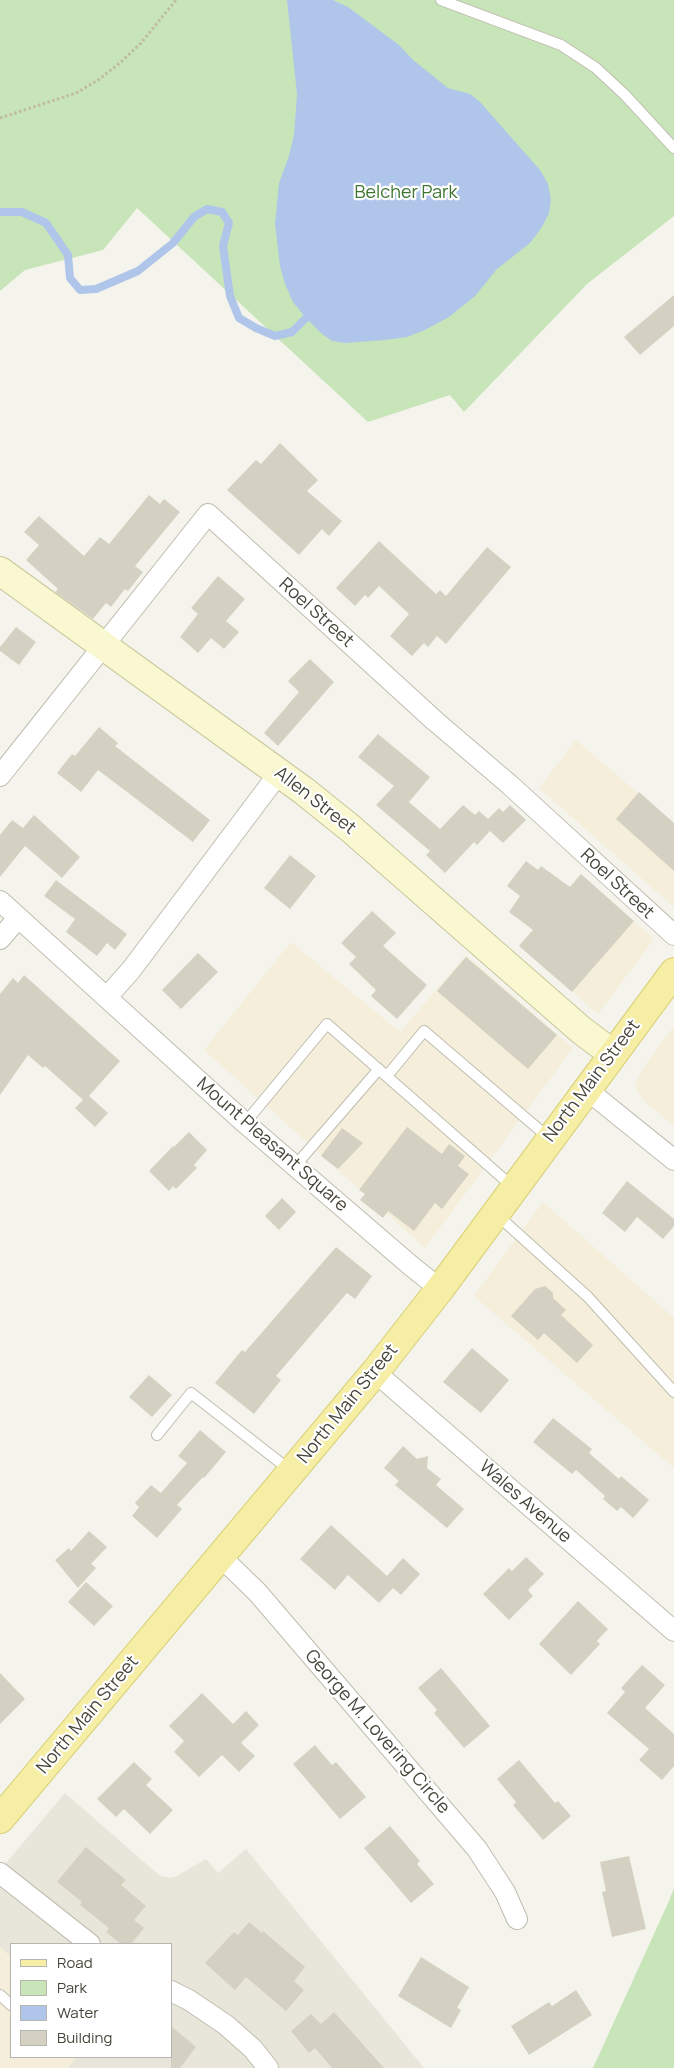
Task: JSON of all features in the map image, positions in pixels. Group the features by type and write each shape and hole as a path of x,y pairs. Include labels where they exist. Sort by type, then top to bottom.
{"main road":[{"name":"North Main Street","path":"0,1819 221,1558 375,1372 440,1289 674,972"}],"street":[{"name":"Roel Street","path":"0,776 208,514 674,935"},
{"name":"Allen Street","path":"0,571 279,772 350,828 581,1030 613,1054"},
{"path":"107,998 131,970 279,772"},
{"name":"Mount Pleasant Square","path":"0,901 246,1123 440,1289"},
{"path":"0,939 18,918"},
{"path":"586,1089 674,1160"},
{"name":"Wales Avenue","path":"375,1372 674,1631"},
{"name":"George M. Lovering Circle","path":"221,1558 258,1593 477,1849 505,1892 517,1919"},
{"path":"0,1873 89,1943"},
{"path":"172,1992 189,2000 226,2025 253,2049 268,2068"}],"lane":[{"path":"441,0 561,45 596,68 625,95 674,148"},
{"path":"246,1123 327,1024 514,1187"},
{"path":"295,1166 424,1031 550,1139"},
{"path":"495,1213 588,1297 674,1392"},
{"path":"157,1435 191,1393 292,1472"},
{"path":"0,1995 10,2004"}],"path":[{"path":"0,118 76,93 98,80 141,43 176,0"}],"shaded area":[{"path":"576,740 674,824 674,907 539,788"},
{"path":"581,875 654,939 598,1014 519,945"},
{"path":"291,942 400,1032 466,955 573,1048 425,1248 204,1050"},
{"path":"674,1026 674,1126 643,1100 637,1091 636,1084 641,1071"},
{"path":"543,1202 674,1318 674,1468 474,1296"},
{"path":"65,1793 160,1876 171,1878 177,1876 206,1859 218,1873 246,1849 424,2068 67,2068 76,2058 172,2058 172,1943 10,1943 10,1956 0,1947 0,1870"},
{"path":"0,1947 10,1956 10,2058 76,2058 67,2068 0,2068"}],"green space":[{"name":"Belcher Park","path":"0,0 674,0 674,216 587,284 464,412 450,395 368,422 137,208 103,250 25,270 0,291"},
{"path":"674,1888 674,2068 593,2068 669,1901"}],"water":[{"path":"287,0 333,0 348,7 399,45 412,59 448,88 470,94 480,102 540,170 548,184 551,199 549,213 542,227 530,243 497,269 475,296 449,317 407,337 345,343 332,341 306,318 293,302 285,284 280,266 275,224 279,183 294,135 297,94"}],"building":[{"path":"674,295 674,326 640,355 624,337"},
{"path":"280,443 318,480 307,491 342,521 329,536 322,529 299,555 227,490 256,460 261,464"},
{"path":"149,495 160,504 164,499 180,512 135,566 143,572 128,591 125,589 111,607 106,603 93,619 55,592 58,589 26,560 39,545 24,532 39,516 84,556 100,537 109,544"},
{"path":"379,541 436,594 440,590 446,596 487,547 511,567 446,644 437,636 428,647 424,643 412,656 390,636 409,614 379,586 368,598 365,595 355,606 336,588"},
{"path":"218,576 245,599 226,621 239,632 224,649 211,638 198,653 180,637 198,614 191,608"},
{"path":"16,627 36,642 19,665 0,651 0,647"},
{"path":"310,659 334,682 278,746 264,733 299,692 288,681"},
{"path":"99,727 118,743 115,746 210,820 193,842 98,770 81,792 57,773 72,754 75,756"},
{"path":"378,734 430,777 409,802 440,829 463,805 475,815 479,811 488,819 499,808 503,812 510,805 526,820 503,843 490,831 477,845 474,842 445,873 426,855 430,851 376,805 394,786 358,757"},
{"path":"639,792 674,823 674,871 616,819"},
{"path":"34,815 80,857 62,878 25,846 0,877 0,835 12,820 23,828"},
{"path":"290,855 316,876 290,909 264,888"},
{"path":"526,861 538,870 541,866 570,887 581,874 634,921 572,992 519,946 533,930 509,912 520,896 507,886"},
{"path":"56,880 127,934 115,950 107,943 97,956 66,932 75,919 44,896"},
{"path":"372,911 396,933 383,946 427,985 397,1019 371,996 376,990 349,964 356,957 341,943"},
{"path":"198,953 218,972 181,1009 162,990"},
{"path":"466,957 557,1035 528,1069 437,991"},
{"path":"24,975 120,1061 89,1096 108,1113 95,1127 75,1108 83,1100 45,1066 43,1068 28,1055 0,1095 0,994 13,978 18,983"},
{"path":"407,1127 442,1154 449,1144 465,1156 458,1166 469,1174 442,1209 435,1203 414,1231 388,1211 383,1218 360,1200 365,1194 359,1190"},
{"path":"342,1128 363,1143 338,1169 321,1156"},
{"path":"189,1132 207,1150 194,1165 197,1168 176,1189 173,1186 169,1191 149,1171"},
{"path":"627,1181 674,1219 674,1226 663,1239 637,1217 625,1232 602,1213"},
{"path":"282,1198 296,1212 279,1230 265,1216"},
{"path":"336,1247 372,1276 355,1299 347,1293 276,1376 281,1380 254,1414 215,1383 242,1350 245,1352"},
{"path":"545,1286 553,1293 553,1298 566,1310 561,1315 593,1345 577,1363 544,1333 538,1340 511,1316 535,1289"},
{"path":"472,1348 509,1380 481,1413 443,1382"},
{"path":"149,1375 172,1395 152,1417 129,1397"},
{"path":"553,1418 592,1449 589,1453 619,1479 621,1476 649,1500 633,1518 621,1507 617,1511 603,1499 605,1496 576,1470 572,1474 533,1442"},
{"path":"200,1430 226,1452 177,1505 182,1509 157,1538 132,1516 139,1507 135,1503 151,1485 161,1493 187,1463 178,1456"},
{"path":"403,1446 417,1459 428,1456 427,1468 441,1479 436,1485 464,1509 447,1528 395,1485 399,1481 384,1468"},
{"path":"331,1525 387,1576 403,1558 420,1574 401,1595 393,1588 379,1603 348,1575 335,1590 300,1559"},
{"path":"89,1531 107,1547 91,1564 96,1568 78,1588 55,1560 69,1548 71,1551"},
{"path":"526,1557 544,1574 528,1590 533,1596 509,1620 483,1594 509,1568 512,1571"},
{"path":"86,1582 113,1606 94,1626 68,1602"},
{"path":"578,1601 608,1629 597,1641 600,1644 571,1675 539,1644"},
{"path":"642,1665 665,1685 645,1708 674,1734 674,1766 662,1780 639,1760 649,1749 607,1713 625,1692 621,1688"},
{"path":"441,1668 490,1726 464,1748 434,1713 437,1710 418,1688"},
{"path":"0,1673 25,1699 0,1724"},
{"path":"202,1693 233,1724 246,1711 259,1725 241,1743 255,1756 239,1772 222,1755 199,1777 174,1752 184,1741 169,1726"},
{"path":"315,1745 332,1765 336,1762 366,1797 340,1819 293,1764"},
{"path":"519,1760 555,1803 558,1801 571,1816 543,1840 513,1805 516,1802 497,1779"},
{"path":"134,1762 152,1779 146,1785 173,1810 150,1834 124,1809 116,1817 97,1799"},
{"path":"390,1826 420,1861 417,1864 434,1884 411,1903 364,1848"},
{"path":"86,1847 126,1880 121,1885 146,1906 134,1920 144,1928 132,1943 120,1943 106,1932 109,1928 80,1905 82,1902 57,1882"},
{"path":"629,1856 646,1929 612,1937 602,1892 606,1891 600,1862"},
{"path":"249,1922 262,1933 263,1931 305,1967 294,1981 304,1990 286,2011 246,1977 235,1990 205,1963 234,1932 238,1935"},
{"path":"421,1957 469,1987 457,2008 461,2010 451,2028 398,1996"},
{"path":"576,1990 592,2015 529,2055 511,2026 549,2002 552,2006"},
{"path":"334,2012 384,2068 332,2068 315,2048 309,2053 291,2031 311,2014 321,2024"},
{"path":"172,2027 196,2047 180,2068 171,2068"}],"waterway":[{"path":"0,212 22,212 46,223 68,255 70,278 80,290 96,289 138,271 173,243 194,217 207,209 222,212 229,223 223,246 230,296 239,318 275,336 292,332 306,318"}]}
